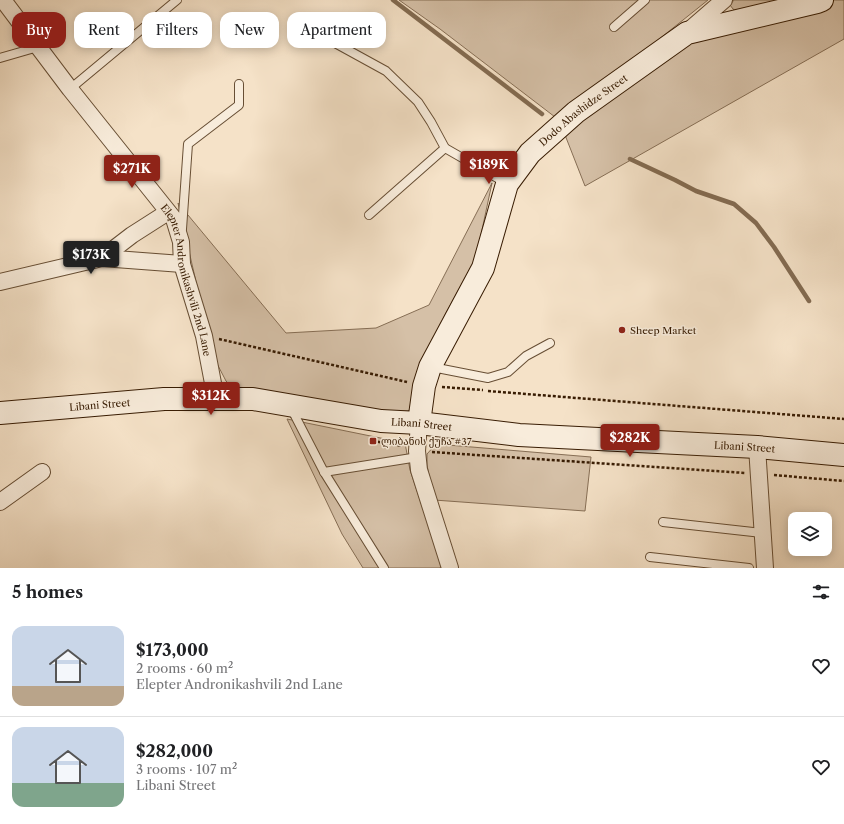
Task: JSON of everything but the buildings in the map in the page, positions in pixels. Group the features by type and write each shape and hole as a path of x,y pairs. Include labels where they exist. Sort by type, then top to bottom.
{"street":[{"name":"Elepter Andronikashvili 2nd Lane","path":"3,0 12,12"},
{"name":"Dodo Abashidze Street","path":"419,423 427,376 483,268 507,184 530,153 576,112 687,33 822,0"},
{"path":"687,33 721,1"},
{"name":"Elepter Andronikashvili 2nd Lane","path":"38,48 174,219 181,242 182,264 204,336 216,399"},
{"path":"102,258 132,235 168,212"},
{"path":"0,282 102,258 182,264"},
{"name":"Libani Street","path":"0,413 164,399 253,399 381,421 419,423 519,435 757,447 844,455"},
{"path":"419,423 419,470 450,568"},
{"path":"757,447 765,568"},
{"path":"0,502 42,472"}],"lane":[{"path":"70,89 177,0"},
{"path":"614,27 645,0"},
{"path":"0,58 38,48"},
{"path":"344,48 386,71 418,102 432,122 445,148 507,184"},
{"path":"181,242 188,144 240,104 239,84"},
{"path":"368,215 445,148"},
{"path":"427,376 488,378 508,372 526,356 550,343"},
{"path":"289,406 324,472 384,568"},
{"path":"324,472 418,453"},
{"path":"663,522 762,533"},
{"path":"650,557 749,568"}],"path":[{"path":"204,336 427,376 844,419"},
{"path":"373,441 418,453 434,452 617,464 844,481"}],"shaded area":[{"path":"399,0 708,0 603,84 555,117 440,29"},
{"path":"734,0 788,0 739,13 730,5"},
{"path":"834,0 844,0 844,39 585,186 565,135 579,118 688,43 812,12"},
{"path":"492,183 476,258 427,352 417,378 409,411 384,412 235,390 226,381 213,356 178,203 286,333 376,328 429,305"},
{"path":"287,419 405,443 410,470 442,565 440,568 363,568 342,534"},
{"path":"436,444 591,457 585,511 434,500 427,465 427,454"}],"waterway":[{"path":"393,0 542,114"},
{"path":"630,159 696,191 734,204 756,223 774,247 809,301"}],"place":[{"name":"Sheep Market","path":"622,330"},
{"name":"ლიბანის ქუჩა #37","path":"373,441"}]}
